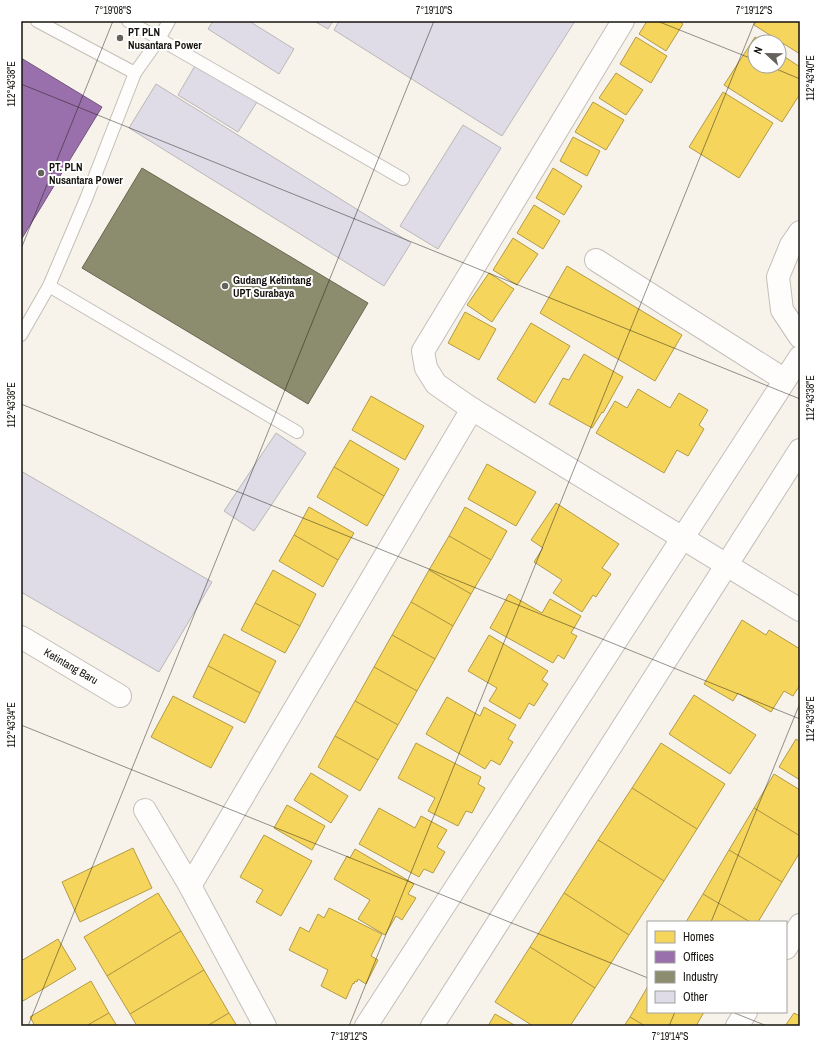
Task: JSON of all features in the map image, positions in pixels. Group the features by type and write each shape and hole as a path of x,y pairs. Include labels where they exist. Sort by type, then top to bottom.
{"street":[{"path":"623,21 423,351 426,368 436,384 472,409 800,610"},
{"path":"800,232 791,245 778,277 782,310 800,337"},
{"path":"596,260 785,380"},
{"path":"366,1026 800,357"},
{"path":"190,886 472,409"},
{"path":"432,1026 800,450"},
{"name":"Ketintang Baru","path":"21,637 120,696"},
{"path":"145,810 190,886 265,1026"},
{"path":"787,946 800,925"},
{"path":"737,1026 745,1013"}],"lane":[{"path":"37,21 135,73"},
{"path":"128,21 403,179"},
{"path":"21,335 49,286 86,199 135,73 170,21"},
{"path":"49,286 297,432"}],"building: Homes":[{"path":"647,21 679,21 683,24 666,51 639,34"},
{"path":"756,21 800,21 800,54 787,46 787,34 768,34 754,25"},
{"path":"636,37 667,56 651,83 620,64"},
{"path":"747,49 747,74 787,74 787,58 800,67 800,94 782,122 724,85"},
{"path":"616,73 643,90 626,115 599,98"},
{"path":"723,92 773,123 739,178 689,147"},
{"path":"593,102 624,120 606,150 575,132"},
{"path":"573,137 600,151 587,176 560,161"},
{"path":"553,168 582,186 564,215 536,198"},
{"path":"534,205 560,221 543,249 517,233"},
{"path":"513,238 538,254 517,285 493,270"},
{"path":"567,266 682,335 655,381 540,313"},
{"path":"489,273 514,289 492,322 467,305"},
{"path":"465,312 496,329 479,360 448,343"},
{"path":"531,323 570,346 535,403 497,379"},
{"path":"584,354 623,377 603,413 602,412 592,428 549,404 563,378 569,380"},
{"path":"638,389 670,408 679,393 708,410 699,425 704,429 688,456 677,450 664,473 596,433 615,401 627,408"},
{"path":"371,396 424,426 405,460 352,430"},
{"path":"350,440 399,469 384,496 334,467"},
{"path":"487,464 536,492 516,526 468,499"},
{"path":"334,467 384,496 367,526 317,497"},
{"path":"556,503 619,544 602,568 611,574 596,597 593,595 582,612 553,593 562,580 534,562 543,548 531,540"},
{"path":"309,507 354,533 338,560 294,535"},
{"path":"465,507 507,531 491,560 449,536"},
{"path":"294,535 338,560 323,587 279,561"},
{"path":"449,536 491,560 471,594 429,570"},
{"path":"273,570 316,594 300,626 255,603"},
{"path":"429,570 471,594 453,626 411,602"},
{"path":"509,594 542,613 550,599 581,616 571,633 577,636 564,659 558,655 553,663 490,628"},
{"path":"411,602 453,626 435,659 392,635"},
{"path":"255,603 300,626 285,653 241,630"},
{"path":"742,620 766,635 769,630 800,649 800,685 793,696 784,691 771,712 738,693 733,701 704,684"},
{"path":"224,634 276,661 260,693 208,666"},
{"path":"392,635 435,659 417,691 374,667"},
{"path":"489,635 548,671 542,680 548,684 534,706 529,703 520,719 489,701 497,688 468,671"},
{"path":"208,666 260,693 245,723 193,697"},
{"path":"374,667 417,691 398,725 355,701"},
{"path":"694,695 756,735 730,774 669,734"},
{"path":"173,696 233,727 211,768 151,737"},
{"path":"447,697 480,716 484,707 516,725 508,739 513,742 500,765 491,760 485,769 426,734"},
{"path":"355,701 398,725 378,760 335,736"},
{"path":"335,736 378,760 360,791 318,767"},
{"path":"796,739 800,742 800,780 779,767"},
{"path":"416,743 481,777 478,784 485,788 472,813 466,811 458,826 428,811 435,798 398,778"},
{"path":"661,743 725,784 697,829 632,788"},
{"path":"311,773 348,796 331,823 294,800"},
{"path":"774,774 800,790 800,836 754,808"},
{"path":"632,788 697,829 664,881 598,840"},
{"path":"287,805 325,826 312,850 274,828"},
{"path":"379,808 415,828 421,816 447,830 437,847 445,852 433,873 424,869 419,877 359,844"},
{"path":"754,808 800,836 800,852 782,882 729,850"},
{"path":"264,835 312,861 281,916 256,902 263,890 240,877"},
{"path":"598,840 664,881 629,935 564,893"},
{"path":"133,848 152,888 80,922 62,882"},
{"path":"355,849 414,884 408,894 416,898 402,920 396,916 385,935 358,919 370,900 334,879 347,856 350,858"},
{"path":"729,850 782,882 759,921 748,921 703,894"},
{"path":"158,893 181,931 107,976 84,937"},
{"path":"564,893 629,935 595,988 530,947"},
{"path":"703,894 748,921 687,921"},
{"path":"329,908 382,934 371,956 378,960 366,984 358,979 357,982 355,981 346,999 321,986 328,970 289,950 300,927 309,932 318,914 324,918"},
{"path":"181,931 204,970 130,1014 107,976"},
{"path":"58,939 76,969 23,1001 21,998 21,961"},
{"path":"530,947 595,988 570,1026 533,1026 495,1002"},
{"path":"204,970 229,1013 207,1026 137,1026 130,1014"},
{"path":"91,981 109,1013 86,1026 35,1026 30,1017"},
{"path":"647,988 647,1013 703,1013 696,1026 645,1026 630,1017"},
{"path":"109,1013 117,1026 86,1026"},
{"path":"229,1013 237,1026 207,1026"},
{"path":"794,1013 800,1016 800,1026 785,1026"},
{"path":"495,1014 516,1026 488,1026"},
{"path":"630,1017 645,1026 624,1026"}],"building: Offices":[{"name":"PT. PLN Nusantara Power","path":"21,58 102,107 21,240"}],"building: Industry":[{"name":"Gudang Ketintang UPT Surabaya","path":"142,168 368,303 308,404 82,268"}],"building: Other":[{"path":"213,21 249,21 294,49 279,74 208,29"},
{"path":"314,21 333,21 328,29"},
{"path":"339,21 575,21 502,136 334,30"},
{"path":"196,64 257,102 238,132 178,95"},
{"path":"156,84 411,243 384,286 129,128"},
{"path":"463,125 501,148 438,249 400,226"},
{"path":"276,433 306,453 254,531 224,511"},
{"path":"21,471 212,582 159,672 21,592"}],"place":[{"name":"PT PLN Nusantara Power","path":"120,38"},
{"name":"PT. PLN Nusantara Power","path":"41,173"},
{"name":"Gudang Ketintang UPT Surabaya","path":"225,286"}]}
